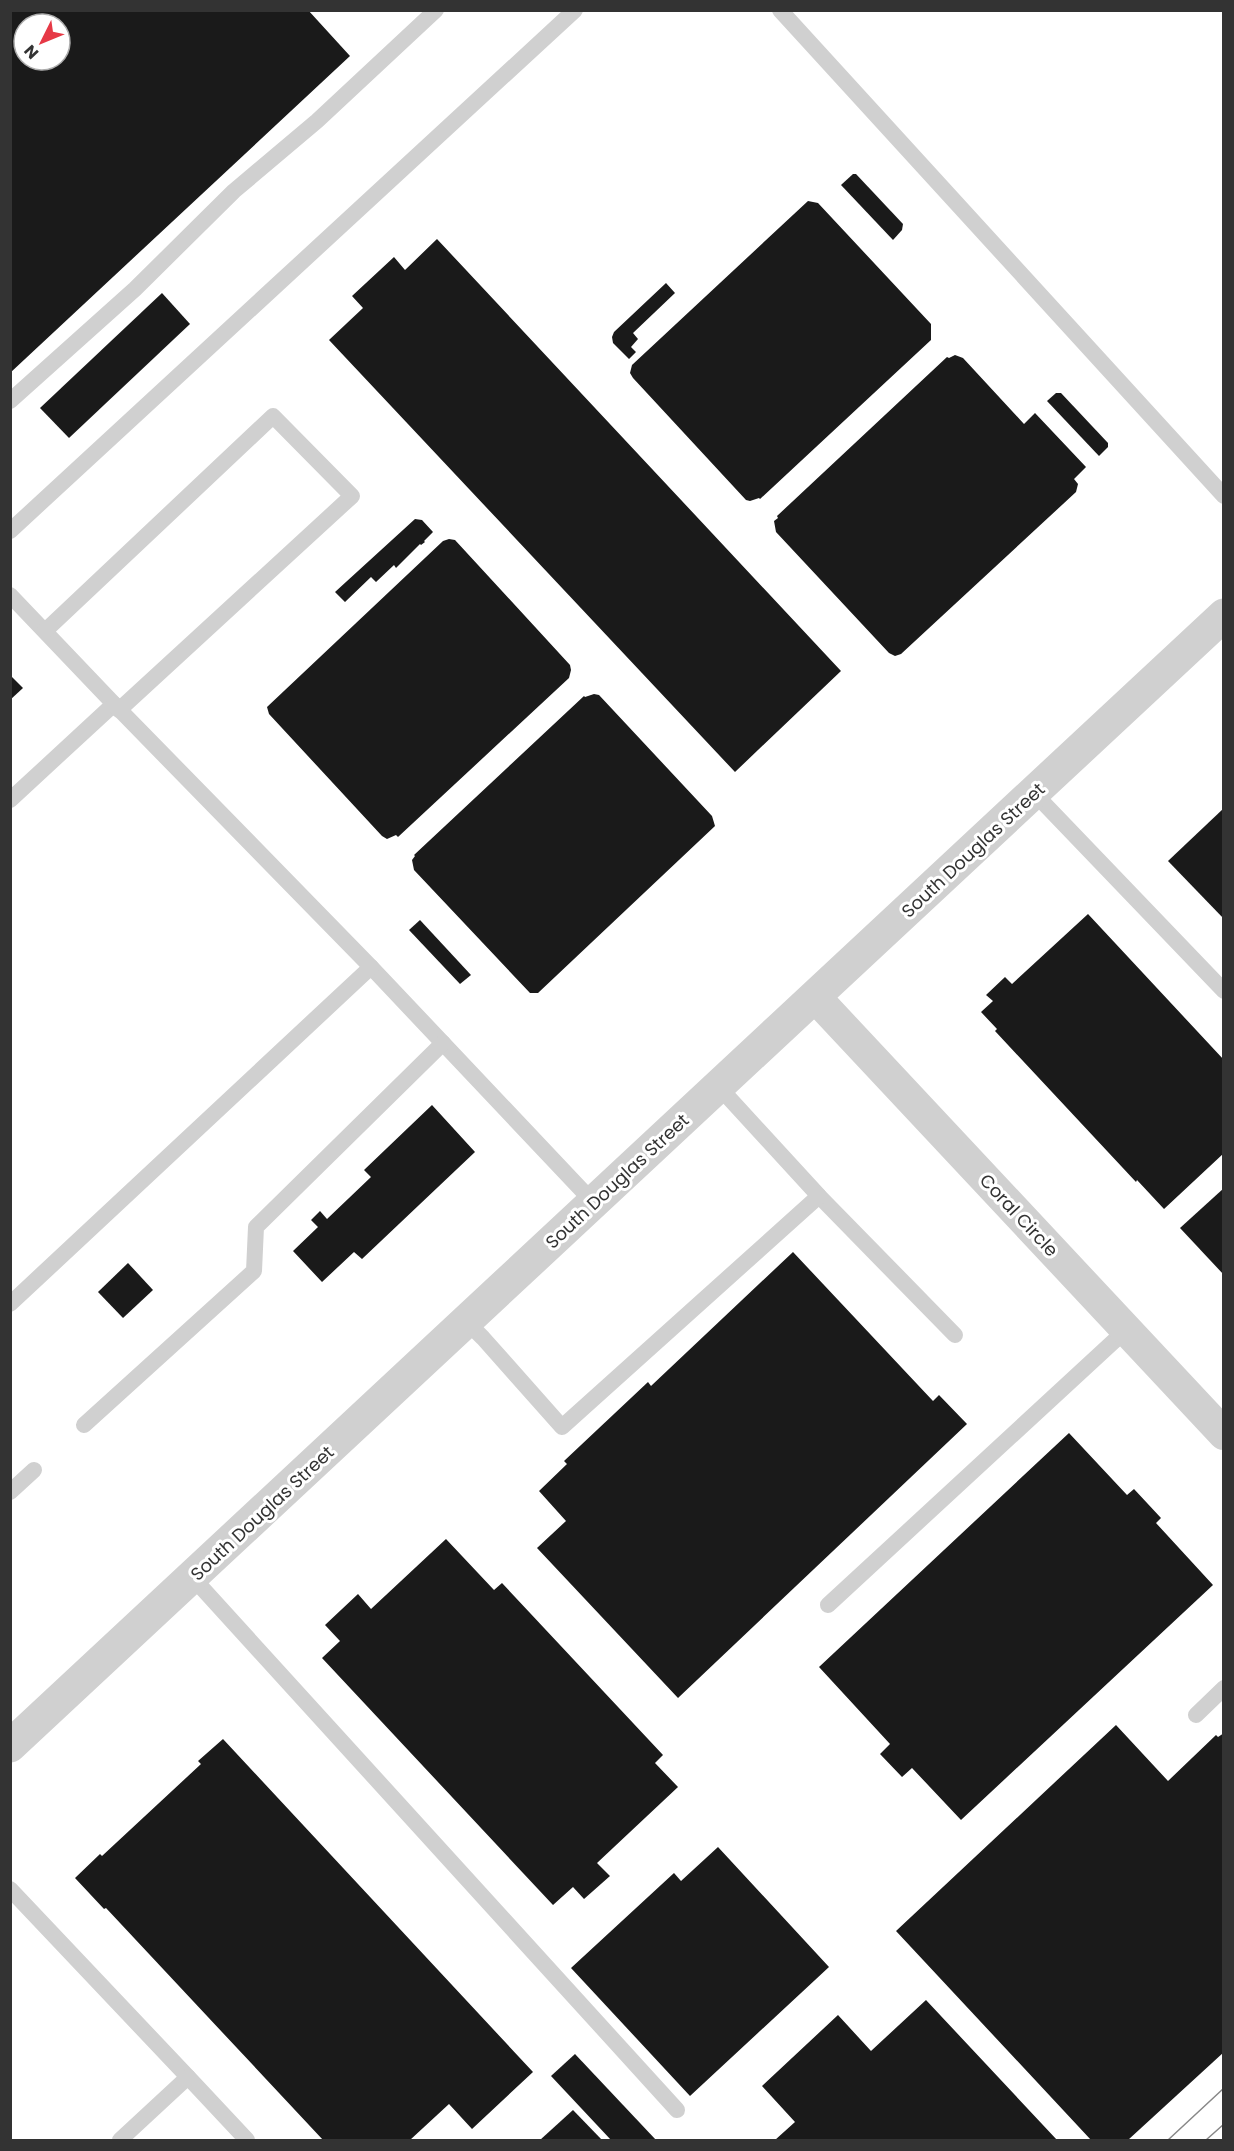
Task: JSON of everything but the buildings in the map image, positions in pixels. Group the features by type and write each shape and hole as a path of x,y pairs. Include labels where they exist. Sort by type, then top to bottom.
{"street":[{"name":"South Douglas Street","path":"10,1746 193,1578 1224,615"},
{"name":"Coral Circle","path":"815,997 1224,1434"}],"lane":[{"path":"10,401 135,289 234,191 317,121 436,10"},
{"path":"10,531 574,10"},
{"path":"780,10 1224,496"},
{"path":"10,800 352,496 273,416 45,631"},
{"path":"10,595 116,707 371,967 594,1203"},
{"path":"1034,793 1224,991"},
{"path":"10,1304 371,967"},
{"path":"84,1425 254,1271 256,1227 443,1043"},
{"path":"719,1087 819,1196 955,1335"},
{"path":"466,1322 562,1427 819,1196"},
{"path":"828,1605 1126,1329"},
{"path":"10,1492 34,1470"},
{"path":"193,1578 677,2110"},
{"path":"1196,1715 1224,1688"},
{"path":"10,1889 247,2140"},
{"path":"120,2140 188,2077"}],"tram line":[{"path":"1168,2140 1224,2088"},
{"path":"1206,2140 1224,2124"}]}
